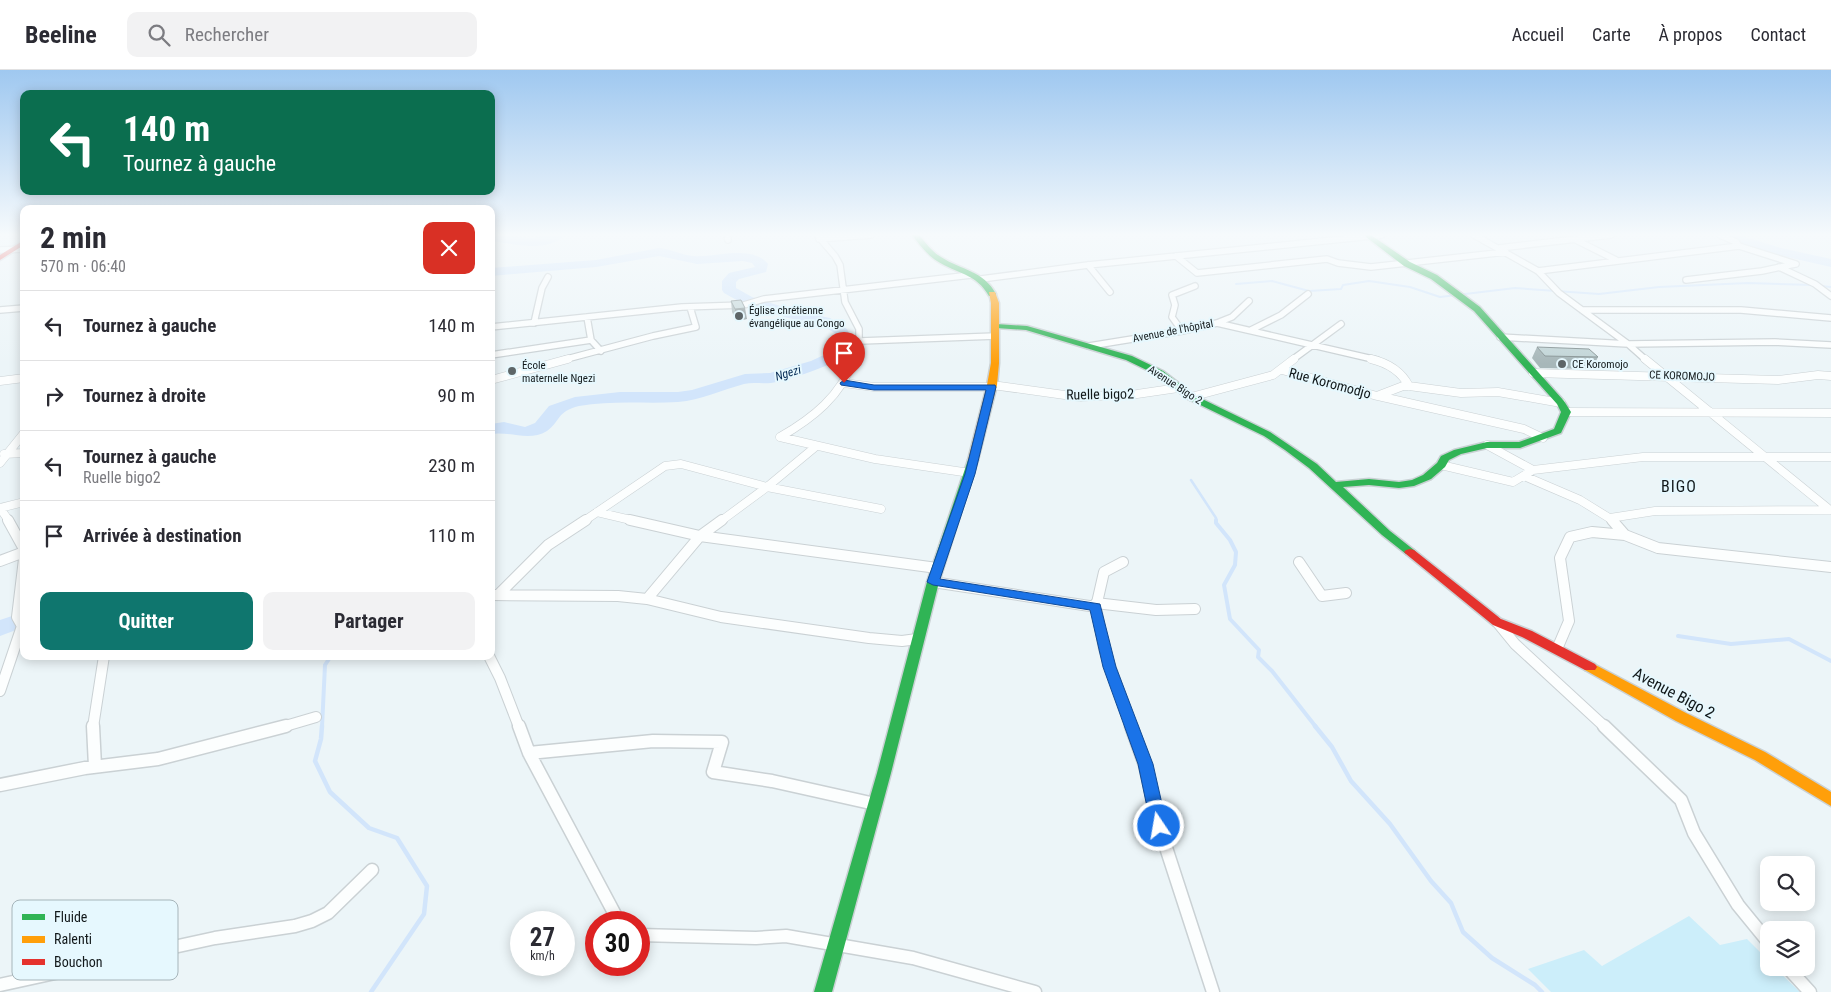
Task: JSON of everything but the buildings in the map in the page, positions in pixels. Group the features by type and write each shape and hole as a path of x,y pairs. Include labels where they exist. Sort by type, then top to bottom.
{"street":[{"path":"534,323 542,288 547,278"},
{"path":"843,278 846,306 859,328 860,341 852,367 844,383 826,406 803,424 780,437 814,448 905,466 970,474"},
{"path":"495,327 690,307 750,304 759,301 845,289 965,278"},
{"path":"823,992 875,804 917,639 937,568 970,474 992,386 996,331 995,303 990,288 977,278"},
{"path":"1099,278 1110,292"},
{"path":"1334,484 1369,482 1399,485 1414,484 1427,477 1441,465 1445,458 1458,452 1487,445 1520,445 1558,431 1563,408 1477,309 1436,278"},
{"path":"1545,278 1558,291 1628,344 1663,376 1831,510"},
{"path":"1686,280 1700,278"},
{"path":"1802,278 1815,284 1831,296"},
{"path":"1182,331 1172,316 1175,305 1172,295 1195,286"},
{"path":"1251,330 1272,321 1299,304 1308,294"},
{"name":"Avenue de l'hôpital","path":"1090,346 1182,331 1218,323 1232,317 1249,301"},
{"path":"15,308 20,305"},
{"path":"495,379 653,336 696,328 690,307"},
{"path":"0,310 20,308"},
{"path":"1582,310 1741,310 1831,318"},
{"path":"587,317 591,340 601,351"},
{"path":"1218,323 1379,361 1391,366 1402,374 1409,386"},
{"path":"1282,370 1341,324"},
{"name":"Avenue Bigo 2","path":"996,331 1027,328 1090,346 1140,363 1160,373 1191,398 1267,434 1289,448 1334,484 1386,533 1497,622 1557,649 1635,690 1681,717 1760,756 1831,800"},
{"path":"860,341 996,331"},
{"path":"1500,337 1628,344 1775,342 1831,346"},
{"path":"495,354 591,340"},
{"name":"Rue Koromodjo","path":"1191,398 1273,375 1282,370 1377,396 1403,386 1409,386 1461,393 1498,392 1563,408 1831,413"},
{"name":"CE KOROMOJO","path":"1533,373 1778,380 1831,376"},
{"path":"0,381 20,378"},
{"name":"Ruelle bigo2","path":"844,383 874,387 992,386 1079,397 1137,394 1178,388"},
{"path":"1377,396 1524,429 1543,438"},
{"path":"0,463 4,454 20,437"},
{"path":"1487,445 1533,470"},
{"path":"647,598 700,536 767,487 814,448"},
{"path":"4,454 20,453"},
{"path":"1441,465 1513,482 1533,470 1643,457 1831,457"},
{"path":"495,594 548,545 665,466 681,464 767,487 881,509"},
{"path":"1524,476 1556,488 1610,518 1622,528 1625,535"},
{"path":"20,503 0,508 12,524 20,541"},
{"path":"1610,518 1655,511 1831,510"},
{"path":"597,512 700,536 937,568"},
{"path":"1557,649 1569,621 1560,558 1570,537 1592,532 1625,535 1658,548 1831,567"},
{"path":"0,561 20,552"},
{"path":"1123,562 1104,572 1096,605 1107,658 1145,764 1161,833 1213,992"},
{"path":"1299,562 1322,596 1346,593"},
{"path":"933,582 1096,605 1156,610 1195,609"},
{"path":"495,594 647,598 721,617 868,638 902,641 917,639"},
{"path":"0,691 13,656 20,609"},
{"path":"1497,622 1515,644 1616,736 1681,800 1694,832 1738,905 1760,932"},
{"path":"13,656 20,655"},
{"path":"95,766 94,720 103,660"},
{"path":"491,660 500,678 529,753 613,911"},
{"path":"0,785 95,766 158,759 249,737 316,717"},
{"path":"529,753 653,741 722,742 713,772 772,781 875,804"},
{"path":"178,946 215,938 295,926 312,921 328,913 372,870"},
{"path":"650,935 756,938 786,936 913,958 1035,992"},
{"path":"1795,976 1810,992"},
{"path":"0,985 23,980"}],"shaded area":[{"path":"1689,916 1720,945 1747,939 1760,952 1760,976 1783,976 1800,992 1551,992 1528,969 1584,950 1602,966"}],"waterway":[{"name":"Ngezi","path":"495,428 504,427 526,432 541,427 555,410 575,402 620,397 678,397 694,395 745,379 771,378 816,364 831,357 845,340 842,332 825,321 793,315 747,300 729,290 729,281 732,278"},
{"path":"1236,284 1272,281 1309,291 1341,289 1343,285 1369,281 1410,287 1440,297 1515,288 1599,294 1659,287 1748,283 1814,285"},
{"path":"1820,286 1831,287"},
{"path":"1191,480 1216,518 1216,523 1230,540 1236,552 1235,565 1224,585 1230,619 1259,650 1258,657 1272,671 1316,727"},
{"name":"Ngezi","path":"0,628 20,620"},
{"path":"1678,636 1731,644 1789,639 1831,661"},
{"path":"322,727 325,665 328,660"},
{"path":"322,726 321,739 315,761 330,792 369,828 397,838 427,886 424,914 371,992"},
{"path":"1315,726 1332,747 1351,781 1390,824 1431,881 1451,903 1463,932 1492,958 1535,985 1542,992"}],"traffic: fast":[{"path":"979,278 989,287 992,294"},
{"path":"1334,485 1369,482 1399,485 1414,483 1427,477 1441,465 1445,458 1458,452 1487,445 1520,445 1558,431 1566,412 1561,403 1477,309 1435,278"},
{"path":"996,326 1027,328 1129,358 1160,373 1191,397 1267,434 1289,448 1313,466 1386,533 1410,552"},
{"path":"823,992 884,773 933,582 973,460"}],"traffic: slow":[{"path":"973,460 992,385 995,363 995,303 992,294"},
{"path":"1590,667 1681,717 1760,756 1831,800"}],"traffic: jam":[{"path":"1410,552 1497,622 1527,634 1590,667"}],"place":[{"name":"Église chrétienne évangélique au Congo","path":"739,316"},
{"name":"CE Koromojo","path":"1562,364"},
{"name":"École maternelle Ngezi","path":"512,371"}],"district":[{"name":"BIGO","path":"1679,486"}],"route":[{"path":"844,383 874,387 991,387 970,474 933,582 1096,606 1104,649 1145,764 1159,826"}]}
